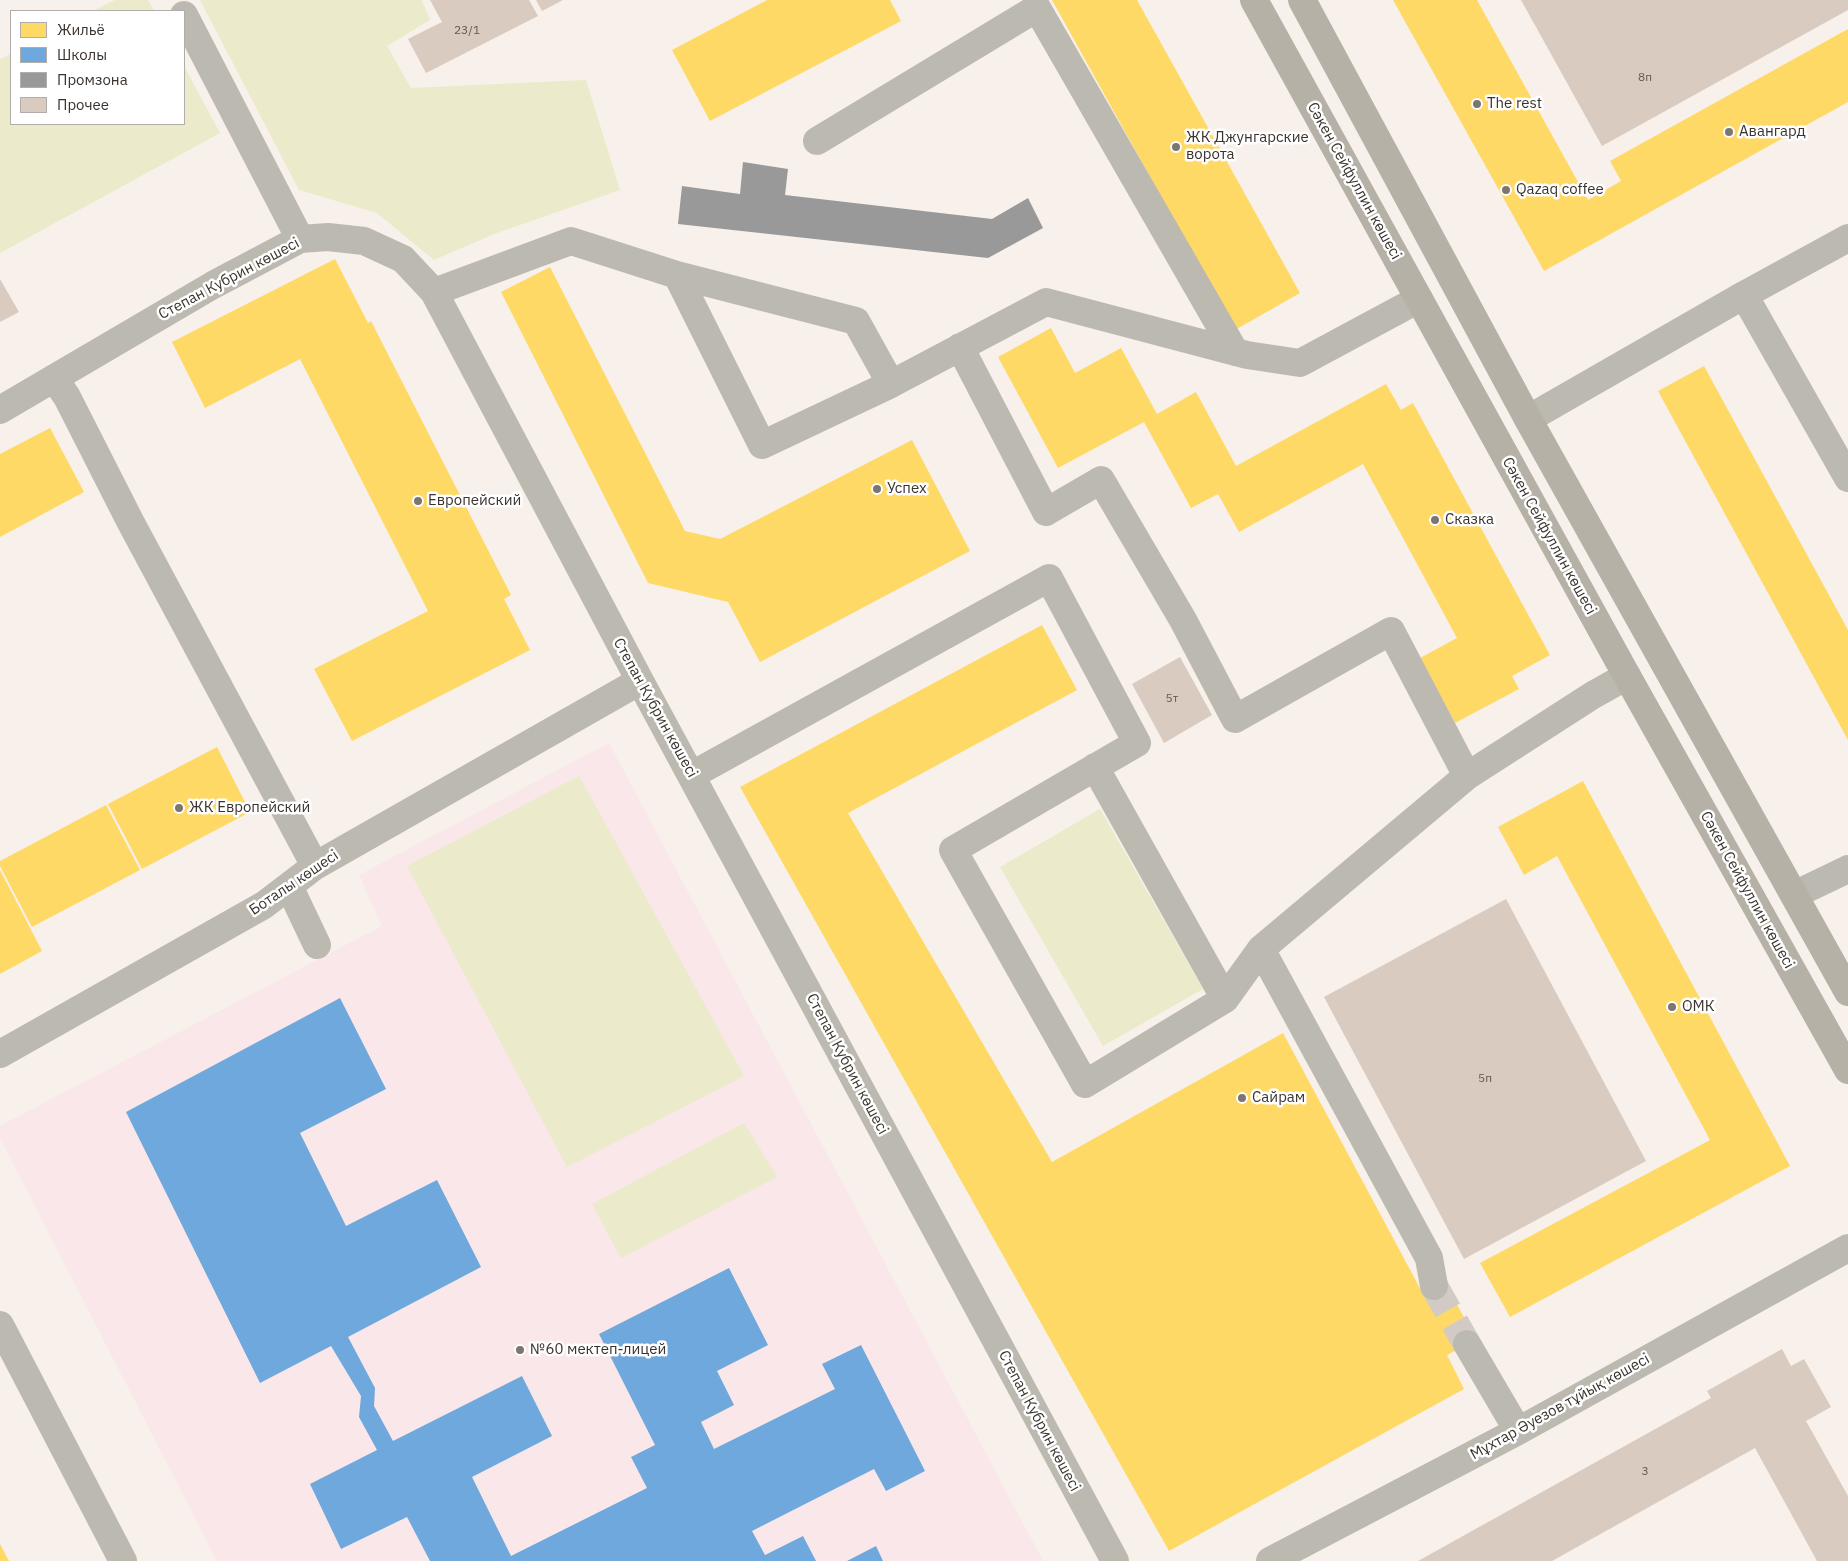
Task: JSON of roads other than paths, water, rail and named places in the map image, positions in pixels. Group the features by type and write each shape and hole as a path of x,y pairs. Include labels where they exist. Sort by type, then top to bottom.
{"main road":[{"name":"Сәкен Сейфуллин көшесі","path":"1254,0 1626,676 1848,1070"},
{"path":"1302,0 1528,419 1848,992"}],"street":[{"path":"817,141 1036,8 1235,352"},
{"path":"185,17 300,240"},
{"name":"Степан Кубрин көшесі","path":"0,410 213,284 300,240 328,237 364,241 403,259 434,292 640,681 1115,1561"},
{"path":"1528,419 1848,238"},
{"path":"434,292 571,241 677,275 856,321 891,384"},
{"path":"677,275 762,445 891,384 1046,302 1235,352 1300,363 1419,299"},
{"path":"1744,296 1848,478"},
{"path":"960,347 1046,512 1101,480 1183,620 1235,719 1391,631 1467,776"},
{"path":"54,378 67,397 130,522 315,866"},
{"path":"692,775 1049,578 1137,743 953,850 1085,1084 1225,999 1261,949 1467,776 1626,676"},
{"name":"Боталы көшесі","path":"0,1054 264,905 315,866 640,681"},
{"path":"1095,767 1225,999"},
{"path":"1794,895 1848,869"},
{"path":"288,886 317,945"},
{"path":"1261,949 1429,1258 1434,1286"},
{"name":"Мұхтар Әуезов тұйық көшесі","path":"1270,1561 1518,1431 1848,1248"},
{"path":"0,1325 123,1561"},
{"path":"1467,1344 1518,1431"}],"tunnel":[{"path":"1434,1286 1467,1344"}],"place":[{"name":"The rest","path":"1477,104"},
{"name":"Авангард","path":"1729,132"},
{"name":"ЖК Джунгарские ворота","path":"1176,147"},
{"name":"Qazaq coffee","path":"1506,190"},
{"name":"Успех","path":"877,489"},
{"name":"Европейский","path":"418,501"},
{"name":"Сказка","path":"1435,520"},
{"name":"ЖК Европейский","path":"179,808"},
{"name":"ОМК","path":"1672,1007"},
{"name":"Сайрам","path":"1242,1098"},
{"name":"№60 мектеп-лицей","path":"520,1350"}]}
